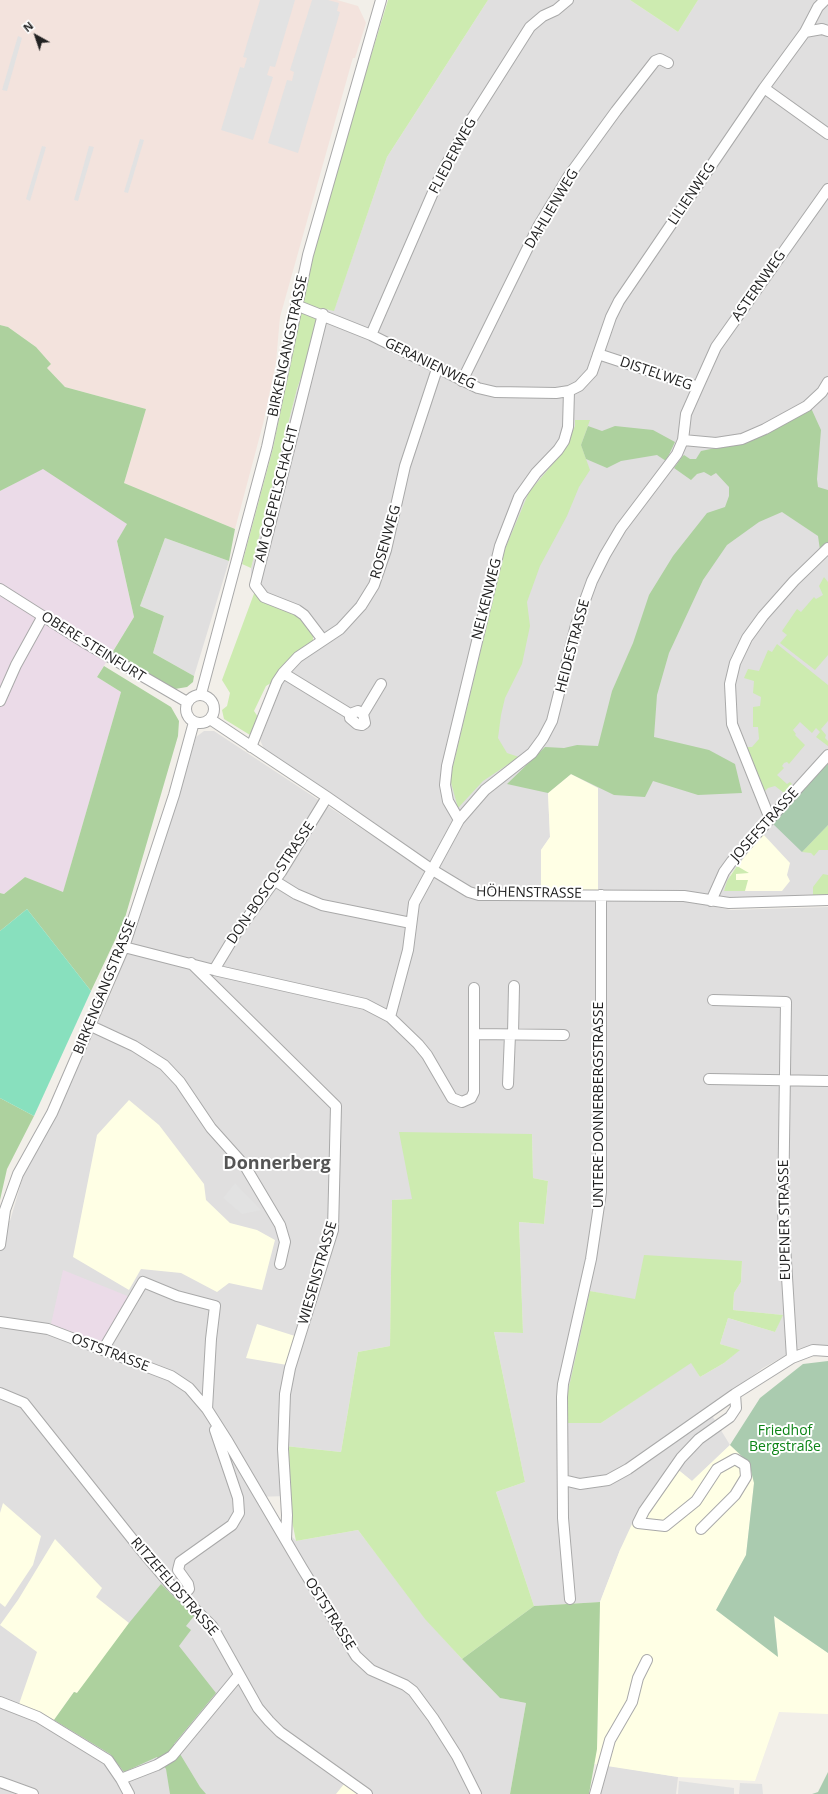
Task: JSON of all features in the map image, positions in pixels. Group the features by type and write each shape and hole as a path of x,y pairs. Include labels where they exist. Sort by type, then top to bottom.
{"street":[{"name":"BIRKENGANGSTRASSE","path":"201,694 267,446 296,305 332,168 381,0"},
{"name":"FLIEDERWEG","path":"371,335 441,174 466,128 530,27 543,16 556,10 568,0"},
{"name":"LILIENWEG","path":"569,391 587,379 598,354 611,317 619,301 764,88 805,32 818,7 825,0"},
{"path":"805,32 822,29 828,31"},
{"name":"DAHLIENWEG","path":"462,381 539,225 568,177 655,61 660,59 668,63"},
{"path":"764,88 828,134"},
{"name":"ASTERNWEG","path":"698,387 716,347 828,190"},
{"name":"GERANIENWEG","path":"296,305 323,314 371,335 462,381 495,392 556,393 569,391"},
{"name":"AM GOEPELSCHACHT","path":"323,314 255,585 264,597 297,610 304,615 323,640"},
{"name":"DISTELWEG","path":"598,354 698,387 690,405"},
{"name":"ROSENWEG","path":"251,747 277,682 283,673 298,657 340,629 350,620 374,585 386,550 405,466 437,369"},
{"path":"683,440 716,444 742,438 765,429 807,406 825,394 828,382"},
{"name":"NELKENWEG","path":"459,820 448,801 446,790 447,766 500,546 519,497 536,473 558,450 564,441 568,427 569,391"},
{"name":"HEIDESTRASSE","path":"390,1017 408,950 415,898 459,820 485,790 532,753 543,738 552,721 576,625 592,581 605,555 622,528 677,454 683,440 684,424 690,405"},
{"path":"770,819 732,724 730,704 733,670 742,647 763,616 794,581 828,548"},
{"name":"OBERE STEINFURT","path":"0,589 187,702"},
{"path":"0,701 16,665 43,616"},
{"path":"283,673 350,714 352,721 360,725 365,723 363,714 381,684"},
{"path":"201,694 211,699 214,709 210,719 202,723 194,722 188,718 186,712 187,702 193,696 201,694"},
{"name":"HÖHENSTRASSE","path":"210,719 327,797 431,870 458,887 479,895 600,894 684,896 729,903 828,900"},
{"name":"BIRKENGANGSTRASSE","path":"0,1245 5,1210 18,1174 52,1113 124,947 174,795 194,722"},
{"name":"JOSEFSTRASSE","path":"711,901 724,872 828,755"},
{"name":"DON-BOSCO-STRASSE","path":"214,970 236,932 275,881 327,797"},
{"path":"275,881 296,894 322,906 411,923"},
{"name":"UNTERE DONNERBERGSTRASSE","path":"570,1599 565,1548 563,1384 592,1259 601,1192 600,894"},
{"path":"124,947 214,970 365,1004 390,1017 428,1055 452,1098 457,1101 467,1101 474,1092 474,988"},
{"name":"WIESENSTRASSE","path":"190,963 336,1106 333,1230 290,1368 285,1394 282,1449 287,1515 286,1540"},
{"path":"508,1084 514,986"},
{"name":"EUPENER STRASSE","path":"713,1000 786,1002 782,1212 792,1358"},
{"path":"91,1026 134,1046 164,1065 180,1082 211,1128 245,1166 280,1225 285,1242 280,1264"},
{"path":"474,1034 564,1035"},
{"path":"709,1079 828,1081"},
{"path":"103,1350 143,1282 177,1296 215,1306 211,1339 209,1413 238,1498 239,1513 232,1525 180,1562 178,1570 188,1584 189,1589 182,1596"},
{"name":"OSTSTRASSE","path":"0,1322 48,1329 171,1376 189,1388 209,1413 228,1442 356,1656 371,1670 405,1685 413,1691 433,1718 457,1756 476,1794"},
{"path":"563,1480 580,1484 608,1480 628,1469 767,1372 792,1358 813,1350 828,1351"},
{"name":"RITZEFELDSTRASSE","path":"0,1393 24,1403 138,1545 182,1596 212,1626 258,1708 269,1721 280,1732 367,1794"},
{"path":"701,1529 735,1495 746,1478 745,1465 735,1459 717,1469 696,1501 665,1526 638,1523 644,1511 681,1458 699,1439 730,1417 736,1408 735,1394"},
{"path":"595,1794 610,1740 632,1702 638,1678 647,1660"},
{"path":"121,1779 157,1765 172,1756 239,1675"},
{"path":"0,1702 38,1717 108,1760 129,1794"},
{"path":"0,1782 33,1794"}],"shaded area":[{"path":"0,0 337,0 358,6 366,23 355,58 353,58 352,61 280,317 276,362 263,424 235,529 124,483 146,409 65,387 47,368 51,364 36,347 8,327 0,325"},
{"path":"260,0 295,0 275,67 270,66 267,75 273,77 253,140 221,130 240,67 244,68 247,58 243,57"},
{"path":"312,0 328,0 339,3 337,11 340,12 298,153 268,143 287,80 292,81 294,72 290,70"},
{"path":"488,0 630,0 678,32 698,0 828,0 828,896 729,899 598,892 598,788 548,793 550,837 541,850 541,891 480,890 460,883 264,749 260,740 281,686 288,673 301,660 323,645 309,624 252,586 251,577 251,568 297,389 325,309 334,310 387,157"},
{"path":"18,36 22,38 7,91 2,90"},
{"path":"140,139 144,140 128,193 124,192"},
{"path":"42,146 46,147 30,201 26,199"},
{"path":"89,146 94,147 78,201 74,200"},
{"path":"43,468 128,524 117,541 134,617 97,677 121,692 63,893 25,877 4,894 0,893 0,491"},
{"path":"165,538 229,561 194,676 153,653 164,616 140,606"},
{"path":"204,731 214,731 455,890 468,896 683,900 731,910 828,907 828,1346 812,1346 797,1349 763,1368 708,1409 730,1445 692,1481 671,1464 620,1550 600,1602 534,1606 496,1492 525,1482 494,1332 523,1333 519,1222 544,1224 548,1181 533,1178 532,1134 412,1199 392,1200 390,1346 358,1352 341,1452 285,1446 287,1496 254,1497 296,1541 358,1530 425,1618 462,1659 500,1698 526,1703 510,1794 0,1794 0,1220 10,1221 24,1173 59,1110 114,986 132,939 175,809 196,737","holes":["742,1261 741,1282 734,1293 733,1310 782,1315 775,1332 728,1318 720,1344 739,1350 724,1363 700,1377 691,1362 601,1423 590,1291 635,1300"]},
{"path":"571,774 598,788 598,892 541,891 541,850 550,837 548,793"},
{"path":"763,834 790,863 787,875 790,881 782,891 724,891 731,874"},
{"path":"129,1100 159,1125 204,1184 206,1200 230,1223 257,1230 275,1240 262,1290 229,1283 217,1292 181,1273 141,1269 129,1290 73,1257 97,1135"},
{"path":"235,1183 261,1210 242,1214 223,1198"},
{"path":"63,1270 130,1297 102,1343 51,1324"},
{"path":"257,1324 295,1336 287,1365 246,1358"},
{"path":"730,1445 749,1463 754,1483 746,1555 716,1610 778,1656 774,1616 828,1653 828,1714 779,1712 755,1781 678,1777 594,1764 597,1749 600,1602 620,1550 638,1511 671,1464 692,1481"},
{"path":"3,1503 41,1536 33,1565 5,1607 0,1603 0,1513"},
{"path":"55,1539 102,1588 96,1597 129,1623 94,1672 77,1693 74,1692 54,1720 40,1712 19,1704 37,1652 0,1625 18,1600"},
{"path":"605,1765 678,1777 676,1794 598,1794"},
{"path":"679,1781 734,1788 734,1794 678,1794"},
{"path":"740,1783 762,1784 763,1794 739,1794"},
{"path":"344,1784 346,1785 358,1794 336,1794"}],"green space":[{"path":"388,0 488,0 387,157 334,311 325,309 297,389 251,568 242,564 273,448 306,286 328,197"},
{"path":"630,0 698,0 678,32"},
{"path":"0,325 8,327 36,347 51,364 47,368 65,387 146,409 124,483 235,529 229,561 165,538 140,606 164,616 153,653 194,676 193,682 187,687 175,689 112,653 134,617 117,541 127,524 43,469 0,491"},
{"path":"811,408 821,430 817,479 818,487 828,490 828,542 820,550 818,536 782,512 759,522 727,545 703,580 669,653 657,695 654,737 709,750 735,764 742,793 698,795 653,781 645,797 614,795 571,774 548,793 507,784 545,747 564,748 577,745 598,746 612,691 633,643 649,595 673,556 707,513 725,507 729,496 729,487 716,473 711,476 704,472 697,474 691,480 674,468 682,457 684,455 690,459 696,459 701,451 745,442"},
{"path":"575,420 590,420 581,445 590,470 579,487 567,516 540,566 527,602 530,626 522,664 505,698 501,715 498,738 507,753 519,757 483,781 458,808 450,779 505,549 529,492 563,452 575,426"},
{"path":"588,426 602,431 615,426 653,430 675,442 666,461 657,455 621,461 607,468 586,459 581,445"},
{"path":"824,577 828,582 828,655 815,670 780,643 787,635 782,631 797,609 801,612 814,597 816,599 823,595 819,586"},
{"path":"255,591 297,612 316,633 313,636 313,641 291,658 284,665 274,681 266,686 254,711 258,717 250,735 224,719 222,710 227,706 230,693 222,680"},
{"path":"777,644 828,685 828,721 821,729 826,735 825,738 828,741 828,746 816,737 820,732 816,728 812,733 800,722 793,730 796,734 795,735 805,745 789,764 787,762 784,763 782,766 784,768 777,775 787,784 790,782 792,784 784,793 775,786 768,788 764,792 744,747 752,747 759,739 758,727 753,727 753,707 760,706 761,697 753,693 754,681 744,678 748,669 759,671 768,650 772,652"},
{"path":"104,666 171,707 179,721 178,736 124,921 91,991 27,909 0,931 0,893 4,894 25,877 63,892 121,692 97,677"},
{"path":"828,760 828,825 802,852 771,822"},
{"path":"828,825 828,850 819,850 814,856 811,853 802,852"},
{"path":"737,866 749,873 736,874 736,880 748,880 745,891 724,891 727,881"},
{"path":"823,874 828,875 828,895 813,896 813,887"},
{"path":"27,909 91,991 34,1116 0,1098 0,931"},
{"path":"0,1098 34,1116 7,1169 0,1200"},
{"path":"399,1132 532,1134 533,1178 548,1181 544,1224 519,1222 523,1333 494,1332 525,1482 496,1492 534,1606 462,1659 425,1619 358,1530 296,1541 287,1496 285,1446 341,1452 358,1352 390,1346 392,1200 412,1199"},
{"path":"644,1255 742,1261 741,1282 734,1293 733,1310 783,1315 775,1332 728,1318 720,1344 740,1350 724,1363 700,1377 691,1363 601,1423 567,1423 567,1396 590,1291 635,1299"},
{"name":"Friedhof Bergstraße","path":"828,1361 828,1653 774,1616 778,1657 716,1610 746,1555 754,1483 749,1463 730,1445 760,1398 803,1364"},
{"path":"161,1584 194,1616 186,1626 191,1630 179,1646 216,1693 174,1744 200,1787 206,1794 170,1794 166,1769 157,1757 124,1772 110,1754 54,1720 74,1692 77,1693 129,1623"},
{"path":"600,1602 597,1749 589,1794 510,1794 526,1703 500,1698 462,1659 534,1606"},
{"path":"828,1772 828,1794 812,1794 818,1792"}],"district":[{"name":"Donnerberg","path":"277,1164"}]}
